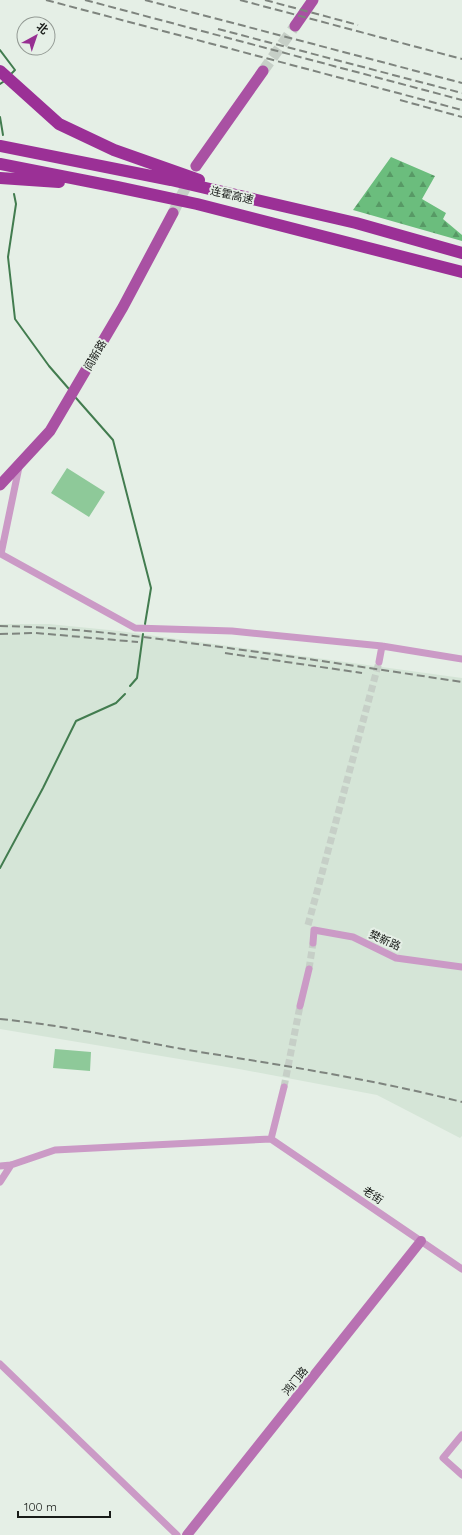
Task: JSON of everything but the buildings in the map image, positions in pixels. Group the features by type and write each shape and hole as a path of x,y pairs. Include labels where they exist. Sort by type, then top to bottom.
{"highway":[{"path":"0,71 59,124 114,150 256,200"},
{"name":"连霍高速","path":"0,146 171,180 356,223 462,254"},
{"name":"连霍高速","path":"0,164 117,187 268,221 462,272"},
{"path":"0,178 117,187"}],"main road":[{"path":"295,26 313,0"},
{"path":"196,166 263,71"},
{"name":"阎新路","path":"0,485 50,431 123,307 172,213"}],"street":[{"path":"19,464 1,554 135,628 232,631 382,646 462,660"},
{"path":"379,662 382,646"},
{"name":"樊新路","path":"313,943 311,927 354,937 396,958 462,967"},
{"path":"300,1006 309,969"},
{"path":"0,1166 11,1165 55,1150 271,1139 284,1087"},
{"name":"老街","path":"271,1139 462,1268"},
{"path":"0,1182 11,1165"},
{"name":"鸿门路","path":"187,1535 421,1241"},
{"path":"0,1364 177,1535"},
{"path":"462,1435 443,1458 462,1475"}],"shaded area":[{"path":"0,624 49,624 119,631 462,678 462,1136 460,1138 377,1095 239,1069 0,1029"}],"green space":[{"path":"391,157 435,176 422,199 446,213 443,219 462,235 462,241 353,210"},
{"path":"67,468 105,492 89,517 51,493"},
{"path":"55,1049 91,1052 90,1071 53,1068"}],"waterway":[{"path":"0,50 15,70 12,73"},
{"path":"0,117 3,135"},
{"path":"14,194 16,204 8,257 15,319 49,366 69,389"},
{"path":"76,398 113,440 151,588 145,624"},
{"path":"130,686 137,678 143,634"},
{"path":"0,868 43,788 76,721 116,703 125,694"}],"tunnel":[{"path":"263,71 295,26"},
{"path":"173,213 196,166"},
{"path":"308,925 379,662"},
{"path":"309,969 313,943"},
{"path":"284,1087 300,1006"}],"railway":[{"path":"46,0 462,110"},
{"path":"85,0 462,100"},
{"path":"145,0 462,83"},
{"path":"240,0 462,59"},
{"path":"265,0 358,25"},
{"path":"218,29 462,93"},
{"path":"400,100 462,117"},
{"path":"0,626 77,630 154,638 462,682"},
{"path":"0,634 36,633 138,642"},
{"path":"225,653 362,673"},
{"path":"0,1019 71,1029 326,1073 394,1086 462,1102"}]}
